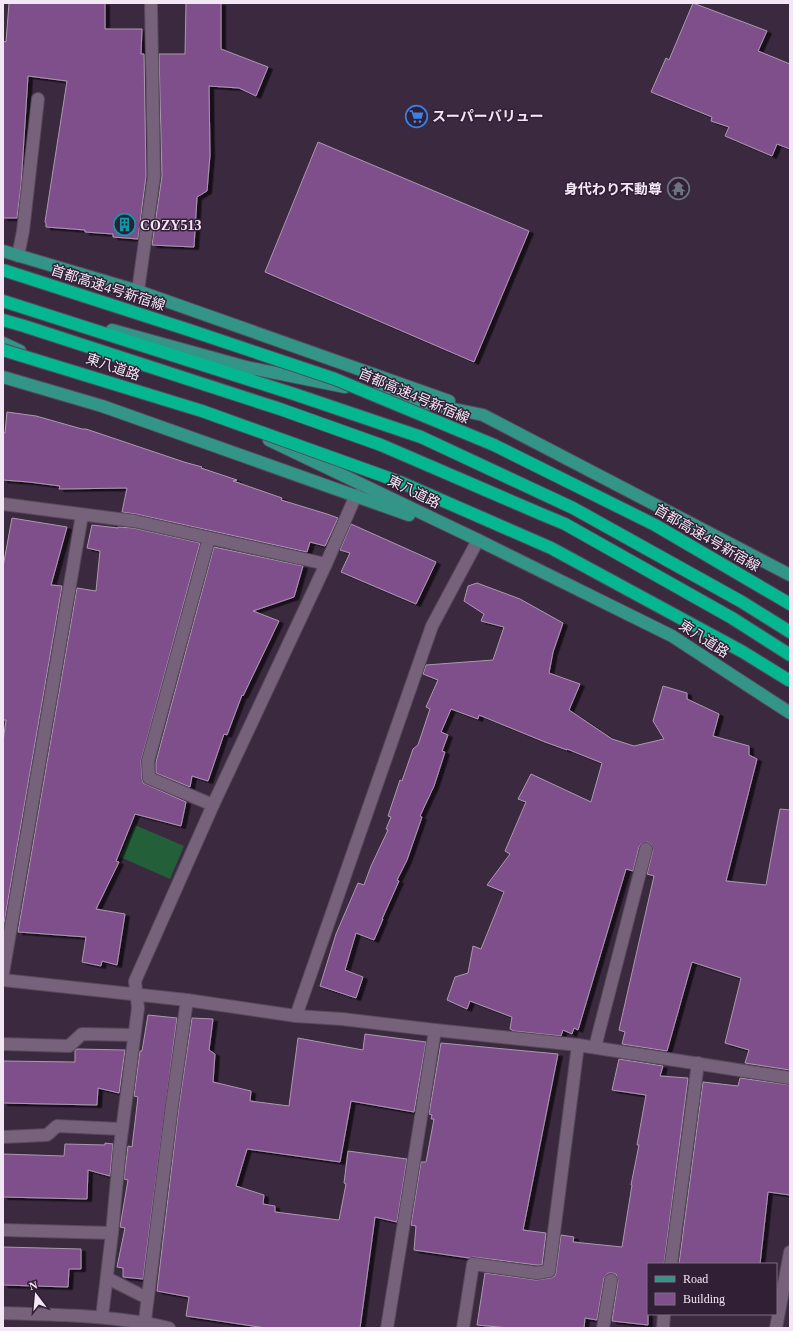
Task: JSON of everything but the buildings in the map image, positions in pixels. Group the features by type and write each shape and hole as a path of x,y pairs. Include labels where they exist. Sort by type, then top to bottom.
{"highway":[{"name":"首都高速4号新宿線","path":"3,270 182,327 335,379 487,442 655,525 790,604"},
{"path":"3,301 294,394 421,437 574,508 742,602 790,632"},
{"path":"3,320 280,409 381,445 565,524 732,618 790,655"},
{"path":"3,350 202,411 400,482 551,548 743,652 790,681"}],"main road":[{"path":"3,251 138,291 483,415 790,575"},
{"path":"3,301 246,367 483,415"},
{"name":"東八道路","path":"3,344 256,434 478,540 672,636 790,713"},
{"path":"3,378 102,406 356,495 478,540"}],"street":[{"path":"138,291 154,176 151,3"},
{"path":"18,256 23,231 38,99"},
{"path":"102,1317 122,1129 138,1008 135,981 213,805 326,564 356,495"},
{"path":"3,504 134,521 326,564"},
{"path":"3,973 82,515"},
{"path":"209,538 148,761 149,778 213,805"},
{"path":"296,1016 432,626 478,540"},
{"path":"595,1047 646,849"},
{"path":"3,980 187,1000 296,1016 342,1019 595,1047 790,1078"},
{"path":"144,1325 187,1000"},
{"path":"387,1328 435,1030"},
{"path":"3,1044 69,1046 82,1034 134,1035"},
{"path":"463,1328 473,1264 537,1273 549,1271 578,1045"},
{"path":"671,1263 698,1063"},
{"path":"3,1137 47,1135 57,1126 122,1129"},
{"path":"3,1230 112,1233"},
{"path":"776,1328 790,1252"},
{"path":"107,1278 147,1298"},
{"path":"603,1328 611,1280"},
{"path":"3,1313 102,1317 169,1328"},
{"path":"662,1328 664,1315"}],"green space":[{"path":"135,825 184,846 170,879 120,857"}],"place":[{"name":"スーパーバリュー","path":"416,116"},
{"name":"身代わり不動尊","path":"678,189"},
{"name":"COZY513","path":"125,225"}]}
